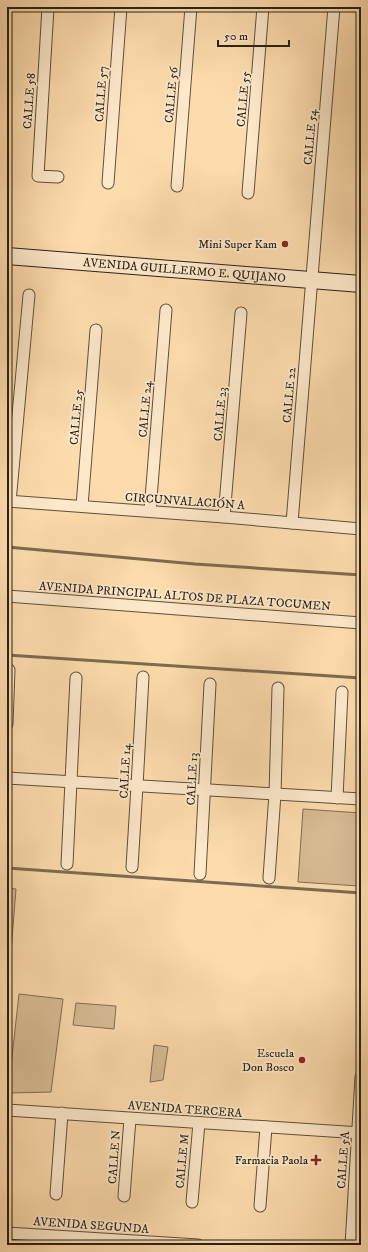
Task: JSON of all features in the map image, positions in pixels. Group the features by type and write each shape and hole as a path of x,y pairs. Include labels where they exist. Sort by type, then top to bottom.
{"street":[{"name":"CALLE 58","path":"48,7 38,176 58,177"},
{"name":"CALLE 57","path":"108,183 121,7"},
{"name":"CALLE 56","path":"177,186 191,7"},
{"name":"CALLE 55","path":"248,193 264,7"},
{"name":"CALLE 54","path":"312,275 334,7"},
{"name":"AVENIDA GUILLERMO E. QUIJANO","path":"7,246 141,262"},
{"name":"AVENIDA GUILLERMO E. QUIJANO","path":"7,256 141,262 312,275 361,284"},
{"name":"AVENIDA GUILLERMO E. QUIJANO","path":"312,275 361,273"},
{"name":"CALLE 22","path":"292,523 312,275"},
{"path":"8,501 29,295"},
{"name":"CALLE 24","path":"150,511 166,310"},
{"name":"CALLE 23","path":"224,517 241,313"},
{"name":"CALLE 25","path":"82,506 96,330"},
{"name":"CIRCUNVALACIÓN A","path":"8,501 150,511 361,529"},
{"name":"AVENIDA PRINCIPAL ALTOS DE PLAZA TOCUMEN","path":"7,596 361,623"},
{"path":"7,724 9,670"},
{"name":"CALLE 14","path":"132,867 138,786 143,677"},
{"path":"67,864 76,678"},
{"name":"CALLE 13","path":"200,874 210,684"},
{"path":"269,878 278,688"},
{"path":"337,798 342,692"},
{"path":"7,778 361,799"},
{"name":"CALLE 5A","path":"351,1245 360,1133 361,1077"},
{"name":"AVENIDA TERCERA","path":"7,1110 360,1133"},
{"path":"56,1194 62,1114"},
{"name":"CALLE N","path":"124,1196 130,1119"},
{"name":"CALLE M","path":"192,1202 199,1123"},
{"path":"260,1206 266,1127"},
{"name":"AVENIDA SEGUNDA","path":"7,1233 56,1241 198,1245"}],"shaded area":[{"path":"303,809 361,813 359,886 298,882"},
{"path":"7,888 16,889 7,1001"},
{"path":"19,994 63,999 51,1092 8,1093"},
{"path":"76,1003 116,1006 114,1029 73,1025"},
{"path":"154,1045 168,1047 163,1080 150,1082"}],"waterway":[{"path":"7,547 195,564 361,575"},
{"path":"7,655 361,678"},
{"path":"7,868 361,893"}],"place":[{"name":"Mini Super Kam","path":"285,244"},
{"name":"Escuela Don Bosco","path":"302,1060"},
{"name":"Farmacia Paola","path":"316,1160"}]}
